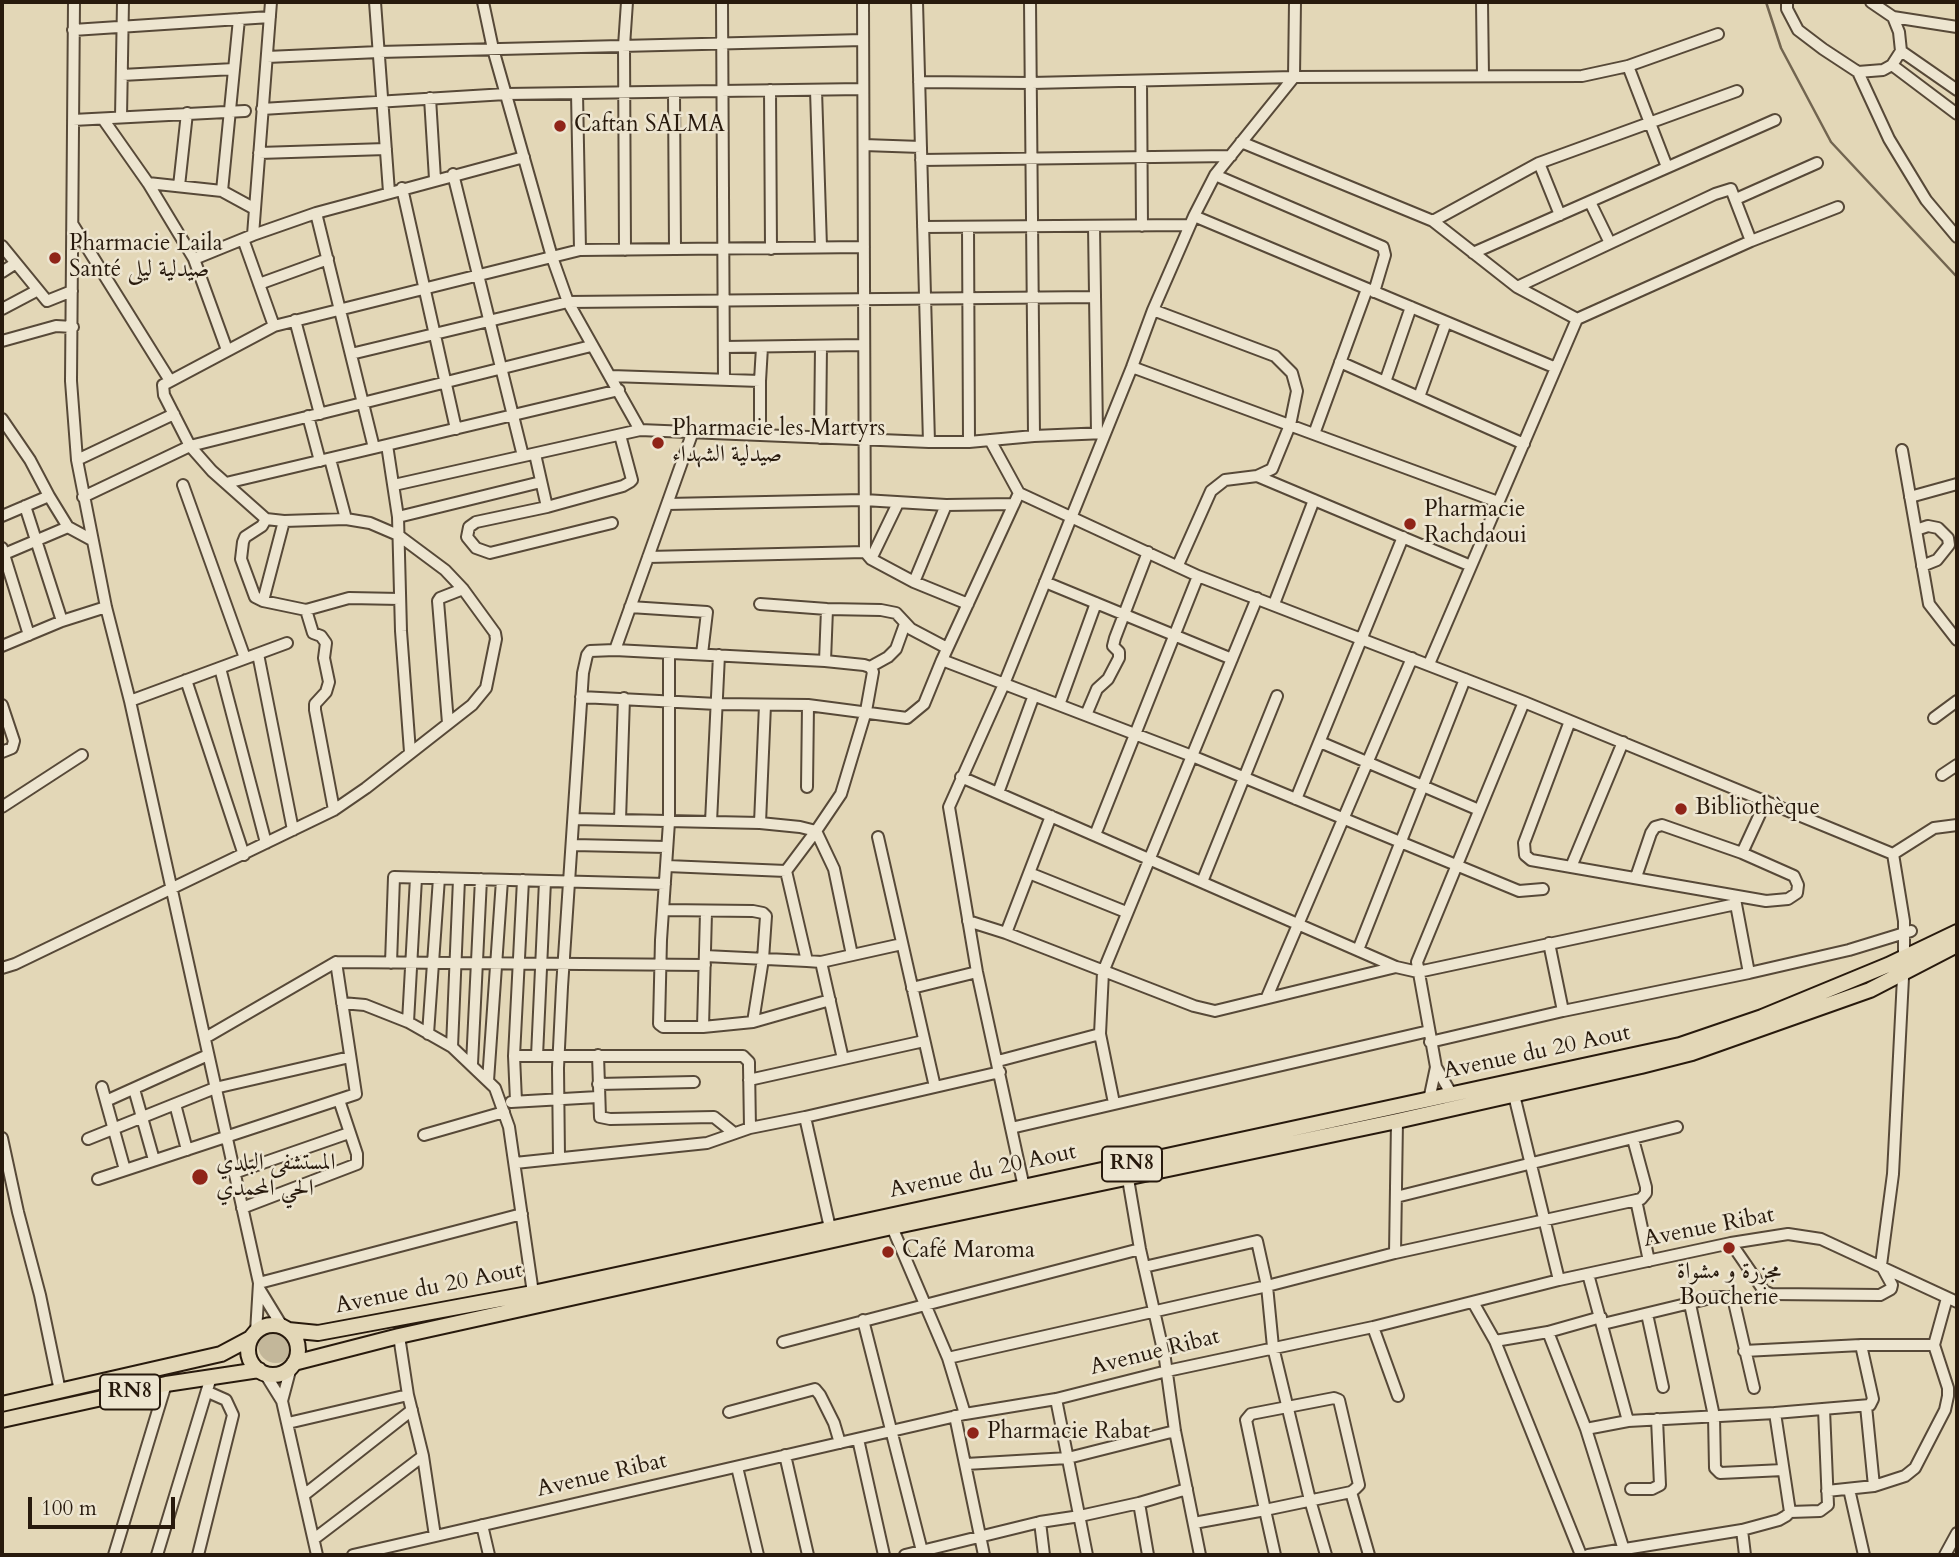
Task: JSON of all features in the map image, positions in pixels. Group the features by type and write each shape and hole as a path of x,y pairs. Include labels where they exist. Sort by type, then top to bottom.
{"main road":[{"name":"Avenue du 20 Aout","path":"285,1328 318,1333 533,1293 830,1228 1126,1171 1680,1045 1762,1017 1904,958 1957,932"},
{"name":"Avenue du 20 Aout","path":"1126,1171 1397,1121 1692,1053 1870,990 1957,945"},
{"name":"Avenue du 20 Aout","path":"292,1365 399,1336 892,1227 1025,1192"},
{"name":"RN8","path":"2,1404 221,1354 268,1325 285,1328"},
{"path":"285,1328 298,1345 292,1365"},
{"path":"254,1335 249,1353 252,1362 261,1371"},
{"name":"RN8","path":"2,1420 166,1384 261,1371 275,1374 292,1365"}],"street":[{"path":"74,2 71,381 77,460 106,607 130,701 260,1287 285,1328"},
{"path":"121,117 123,2"},
{"path":"271,2 256,209 248,237 259,284 274,326"},
{"path":"375,2 389,192"},
{"path":"483,2 493,49 552,257 568,302 640,430"},
{"path":"625,250 624,46 627,2"},
{"path":"722,2 724,380"},
{"path":"863,2 864,500 868,556"},
{"path":"917,2 929,442"},
{"path":"1030,2 1034,436"},
{"path":"1025,1192 976,972 949,807 1004,684 1101,433 1132,367 1192,220 1215,175 1294,77 1295,2"},
{"path":"1482,2 1483,76"},
{"path":"1787,2 1787,9 1798,30 1858,72 1889,139 1926,200 1957,237"},
{"path":"1871,2 1893,17 1957,27"},
{"path":"73,30 270,17"},
{"path":"1858,72 1883,71 1892,65 1901,51 1899,32 1893,17"},
{"path":"222,191 239,19"},
{"path":"919,82 1582,76 1628,66 1718,34"},
{"path":"267,57 863,40"},
{"path":"1901,51 1957,90"},
{"path":"1892,65 1957,114"},
{"path":"1628,66 1667,167"},
{"path":"122,75 234,69"},
{"path":"1141,81 1142,226"},
{"path":"262,109 506,94 863,89"},
{"path":"770,90 771,249"},
{"path":"816,90 821,247"},
{"path":"1433,220 1539,163 1737,91"},
{"path":"674,92 675,249"},
{"path":"577,93 580,250"},
{"path":"430,99 435,179"},
{"path":"73,120 245,111"},
{"path":"179,186 187,113"},
{"path":"103,119 148,183 194,259 227,350"},
{"path":"1473,253 1775,120"},
{"path":"1241,142 1433,220 1517,287 1577,318"},
{"path":"863,145 921,147"},
{"path":"260,153 386,149"},
{"path":"194,259 316,213 524,156"},
{"path":"921,160 1231,156"},
{"path":"1539,163 1560,215"},
{"path":"1736,199 1817,163"},
{"path":"453,174 513,415 541,482 547,507"},
{"path":"1215,175 1383,247 1385,255 1340,362 1314,434"},
{"path":"148,183 222,191 256,209"},
{"path":"402,188 456,429"},
{"path":"1517,287 1715,194 1731,189 1751,241"},
{"path":"1590,202 1610,243"},
{"path":"1429,664 1577,318 1751,241 1838,207"},
{"path":"316,213 374,448"},
{"path":"923,227 1142,226 1192,220 1370,290 1556,368"},
{"path":"73,225 169,379"},
{"path":"1094,226 1101,433"},
{"path":"968,227 969,442"},
{"path":"2,246 47,301 72,291"},
{"path":"2,968 334,810 472,705 486,688 496,639 490,626 445,569 398,536 370,523 346,519 266,519 190,446 162,389 169,379 274,326 580,250 864,247"},
{"path":"259,284 327,259"},
{"path":"2,272 16,263"},
{"path":"2,309 38,290"},
{"path":"351,354 568,302 1095,297"},
{"path":"1385,382 1411,307"},
{"path":"1153,310 1275,355 1292,373 1297,391 1290,425 1272,469 1257,476 1225,480 1211,491 1178,565"},
{"path":"295,320 325,460 346,519"},
{"path":"1419,397 1446,322"},
{"path":"2,341 56,326 73,327"},
{"path":"723,347 864,345"},
{"path":"83,497 190,446 591,346"},
{"path":"820,438 821,346"},
{"path":"760,435 762,347"},
{"path":"1340,362 1524,443"},
{"path":"1132,367 1498,502"},
{"path":"611,376 760,381"},
{"path":"226,483 619,390"},
{"path":"77,460 174,414"},
{"path":"2,419 30,460 68,527 92,540"},
{"path":"394,485 640,430 929,442 1101,433"},
{"path":"615,650 692,433"},
{"path":"612,523 490,553 476,548 467,537 469,527 476,522 547,507 630,482 632,480 620,435"},
{"path":"990,440 1019,493 1198,576 1465,678 1893,854"},
{"path":"387,445 398,517 400,599 410,752"},
{"path":"1902,450 1929,604 1957,640"},
{"path":"1257,476 1471,566"},
{"path":"398,517 541,482"},
{"path":"1910,496 1957,484"},
{"path":"183,485 245,658"},
{"path":"581,697 717,704 808,705 907,718 925,704 947,648 1019,493"},
{"path":"2,516 49,496"},
{"path":"667,504 864,500 946,505 1014,504"},
{"path":"1274,604 1314,500"},
{"path":"868,556 898,503"},
{"path":"914,582 946,505"},
{"path":"25,506 62,621"},
{"path":"266,519 262,526 245,537 241,559 255,597 306,610 349,598 400,599"},
{"path":"263,601 284,521"},
{"path":"29,635 2,552 37,542 68,527"},
{"path":"1916,530 1938,528 1952,540 1957,556"},
{"path":"1296,799 1403,537"},
{"path":"1922,566 1937,560 1952,540"},
{"path":"1086,715 1097,689 1108,679 1119,657 1113,644 1148,552"},
{"path":"648,557 868,556 914,582 968,604"},
{"path":"1095,835 1198,576"},
{"path":"1045,582 1232,659"},
{"path":"448,723 439,601 440,598 463,590"},
{"path":"1114,1103 1100,1034 1103,972 1257,598"},
{"path":"1059,705 1096,603"},
{"path":"760,604 896,613 905,624 947,648"},
{"path":"2,646 62,621 106,607"},
{"path":"630,607 707,612 702,654"},
{"path":"825,660 827,609"},
{"path":"306,610 313,633 321,636 327,646 324,658 330,682 326,692 315,704 315,710 334,810"},
{"path":"559,1157 558,1099 563,964 581,697 584,661 587,655 590,651 615,650 825,660 870,667 896,649 905,624"},
{"path":"130,701 287,642"},
{"path":"669,653 669,822 660,965 660,1026 703,1027 753,1022 830,1000"},
{"path":"258,654 293,830"},
{"path":"711,822 719,655"},
{"path":"1267,998 1412,658"},
{"path":"942,660 1192,756 1519,891 1543,889"},
{"path":"786,871 841,794 866,711 873,678 870,667"},
{"path":"220,668 266,844"},
{"path":"1358,950 1465,678"},
{"path":"186,680 244,855"},
{"path":"998,793 1034,695"},
{"path":"1202,882 1277,696"},
{"path":"620,820 624,698"},
{"path":"1934,718 1957,701"},
{"path":"1452,1095 1436,1067 1417,962 1524,702"},
{"path":"2,705 14,741 12,748 2,752"},
{"path":"760,823 765,705"},
{"path":"807,787 808,705"},
{"path":"1570,721 1523,850 1531,860 1636,877 1735,900 1788,899 1797,893 1798,885 1794,876 1742,853 1662,825 1655,827 1651,833 1636,877"},
{"path":"1320,742 1479,810"},
{"path":"1571,867 1623,743"},
{"path":"2,807 82,755"},
{"path":"1942,775 1957,765"},
{"path":"961,777 1396,967 1418,972 1735,900"},
{"path":"1742,853 1766,801"},
{"path":"1006,933 1051,816"},
{"path":"574,819 760,823 816,831"},
{"path":"1893,854 1934,828 1957,827"},
{"path":"816,831 834,869 852,955"},
{"path":"878,837 935,1087"},
{"path":"573,845 667,847"},
{"path":"1731,1243 1764,1291 1771,1294 1884,1294 1889,1292 1892,1285 1881,1265 1894,1174 1906,928 1893,854"},
{"path":"667,866 786,871"},
{"path":"786,871 807,961"},
{"path":"1028,873 1126,912"},
{"path":"391,962 394,877 665,884"},
{"path":"408,1022 416,878"},
{"path":"428,1034 439,878"},
{"path":"452,1048 459,879"},
{"path":"472,1064 481,879"},
{"path":"488,1081 502,880"},
{"path":"516,1101 514,1056 523,880"},
{"path":"537,1055 545,881"},
{"path":"1735,900 1749,973"},
{"path":"663,910 763,913 767,922 753,1022"},
{"path":"703,1027 706,912"},
{"path":"968,921 1006,933 1194,1006 1215,1011 1396,967"},
{"path":"1906,928 1922,949"},
{"path":"1012,1128 1114,1103 1749,973 1849,950 1906,928"},
{"path":"1549,943 1563,1012"},
{"path":"205,1038 336,962 660,965 705,960 821,962 902,944"},
{"path":"98,1179 356,1094 336,962"},
{"path":"821,962 843,1059"},
{"path":"912,988 976,972"},
{"path":"342,1003 365,1005 408,1022 452,1048 488,1081 503,1107 515,1163 533,1293"},
{"path":"515,1163 707,1143 750,1128 935,1087 1100,1034"},
{"path":"749,1080 924,1041"},
{"path":"106,1101 208,1055"},
{"path":"598,1055 600,1117 714,1117 734,1133"},
{"path":"514,1056 743,1056 749,1062 750,1128"},
{"path":"88,1139 215,1088 350,1057"},
{"path":"1429,1101 1436,1067"},
{"path":"598,1084 694,1082"},
{"path":"102,1087 125,1170"},
{"path":"134,1088 154,1160"},
{"path":"1514,1095 1559,1280"},
{"path":"424,1135 516,1101 598,1097"},
{"path":"242,1208 357,1164 357,1154 339,1100"},
{"path":"175,1104 187,1150"},
{"path":"805,1117 830,1228"},
{"path":"1395,1253 1397,1121"},
{"path":"1396,1197 1677,1128"},
{"path":"234,1173 349,1133"},
{"path":"2,1138 60,1391"},
{"path":"948,1358 1267,1286 1395,1253 1636,1200 1644,1196 1646,1187 1633,1139"},
{"path":"1126,1171 1140,1249 1156,1310 1175,1431 1200,1555"},
{"path":"1636,1200 1649,1261"},
{"path":"260,1287 522,1214"},
{"path":"892,1227 948,1358 984,1555"},
{"name":"Avenue Ribat","path":"354,1555 960,1415 1056,1399 1167,1371 1474,1304 1559,1280 1731,1243 1798,1234 1822,1239 1952,1300"},
{"path":"1144,1267 1257,1241 1267,1286 1273,1347 1326,1555"},
{"path":"783,1342 1140,1249"},
{"path":"1588,1274 1628,1421"},
{"path":"254,1335 260,1287"},
{"path":"1495,1341 1647,1314 1715,1297 1730,1297 1734,1302 1754,1388"},
{"path":"1827,1491 1874,1486 1905,1476 1915,1468 1945,1410 1948,1388 1934,1345 1952,1300"},
{"path":"1474,1304 1495,1341 1581,1555"},
{"path":"1690,1304 1714,1416 1714,1462 1720,1473 1783,1470"},
{"path":"1647,1314 1663,1387"},
{"path":"863,1320 923,1553"},
{"path":"1373,1327 1398,1396"},
{"path":"1548,1332 1586,1429 1624,1550"},
{"path":"399,1336 408,1395 423,1456 435,1536"},
{"path":"1744,1351 1861,1345 1934,1345"},
{"path":"1586,1429 1628,1421 1866,1406 1873,1403 1873,1399 1861,1345"},
{"path":"282,1401 292,1365"},
{"path":"261,1371 282,1401 317,1555"},
{"path":"157,1555 211,1377"},
{"path":"114,1555 166,1384"},
{"path":"729,1412 815,1390 830,1414 841,1443"},
{"path":"198,1555 233,1415 226,1400 208,1392"},
{"path":"288,1423 408,1395"},
{"path":"1194,1523 1265,1510 1351,1492 1359,1485 1339,1400 1334,1398 1251,1413 1246,1420 1265,1510 1275,1555"},
{"path":"1056,1399 1087,1555"},
{"path":"1866,1406 1874,1486"},
{"path":"1588,1555 1742,1530 1779,1520 1790,1512 1824,1509 1828,1505 1824,1409"},
{"path":"304,1495 412,1410"},
{"path":"1775,1413 1790,1512"},
{"path":"1631,1489 1653,1489 1660,1485 1657,1419"},
{"path":"966,1464 1068,1458 1175,1431"},
{"path":"858,1439 884,1555"},
{"path":"785,1455 808,1555"},
{"path":"314,1539 423,1456"},
{"path":"737,1466 758,1555"},
{"path":"905,1555 923,1553 1040,1521 1080,1516 1139,1503 1187,1489"},
{"path":"1849,1489 1864,1555"},
{"path":"1351,1492 1369,1555"},
{"path":"1139,1503 1147,1555"},
{"path":"1040,1521 1044,1555"},
{"path":"482,1525 489,1555"},
{"path":"1742,1530 1745,1555"},
{"path":"1945,1555 1957,1533"}],"shaded area":[{"path":"276,1327 289,1332 294,1345 289,1358 276,1363 263,1358 258,1345 263,1332"}],"waterway":[{"path":"1766,2 1781,48 1831,142 1957,277"}],"place":[{"name":"Caftan SALMA","path":"560,126"},
{"name":"Pharmacie Laila Santé صيدلية ليلى","path":"55,258"},
{"name":"Pharmacie les Martyrs صيدلية الشهداء","path":"658,443"},
{"name":"Pharmacie Rachdaoui","path":"1410,524"},
{"name":"Bibliothèque","path":"1681,809"},
{"name":"المستشفى البلدي الحي المحمدي","path":"200,1177"},
{"name":"مجزرة و مشواة Boucherie","path":"1729,1248"},
{"name":"Café Maroma","path":"888,1252"},
{"name":"Pharmacie Rabat","path":"973,1433"}]}
